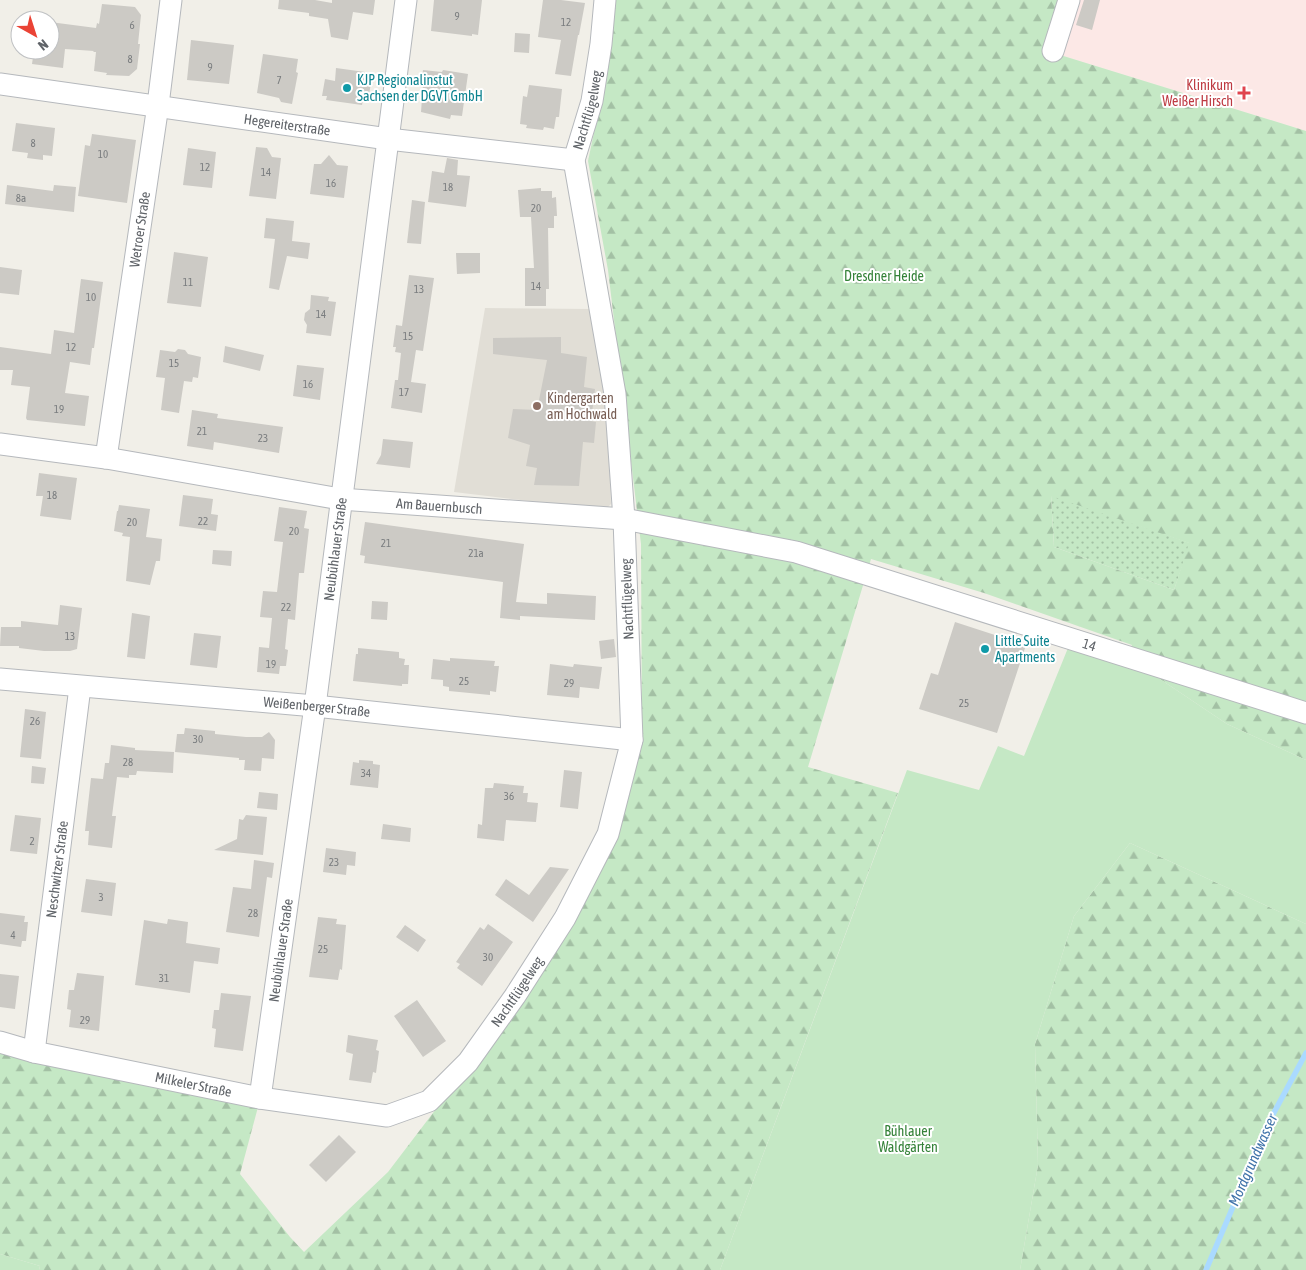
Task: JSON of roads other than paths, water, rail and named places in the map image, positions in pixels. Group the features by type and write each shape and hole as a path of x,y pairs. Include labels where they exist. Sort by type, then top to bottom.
{"street":[{"name":"Wetroer Straße","path":"106,458 158,106 171,0"},
{"name":"Neubühlauer Straße","path":"260,1098 315,706 340,499 406,0"},
{"name":"Nachtflügelweg","path":"387,1116 429,1101 468,1062 515,996 565,918 608,834 632,740 624,519 615,394 574,160 592,101 602,44 605,0"},
{"path":"1053,51 1069,0"},
{"name":"Hegereiterstraße","path":"0,84 388,139 574,160"},
{"name":"Am Bauernbusch","path":"0,444 106,458 340,499 624,519 796,552 875,576"},
{"name":"14","path":"875,576 1306,712"},
{"name":"Weißenberger Straße","path":"0,678 315,706 632,740"},
{"name":"Neschwitzer Straße","path":"34,1052 80,686"},
{"name":"Milkeler Straße","path":"0,1042 34,1052 260,1098 387,1116"}],"waterway":[{"name":"Mordgrundwasser","path":"1206,1270 1270,1120 1306,1053"}],"place":[{"name":"KJP Regionalinstut Sachsen der DGVT GmbH","path":"347,88"},
{"name":"Klinikum Weißer Hirsch","path":"1244,93"},
{"name":"Kindergarten am Hochwald","path":"537,406"},
{"name":"Little Suite Apartments","path":"985,649"}],"park label":[{"name":"Dresdner Heide","path":"884,276"},
{"name":"Bühlauer Waldgärten","path":"908,1140"}]}
